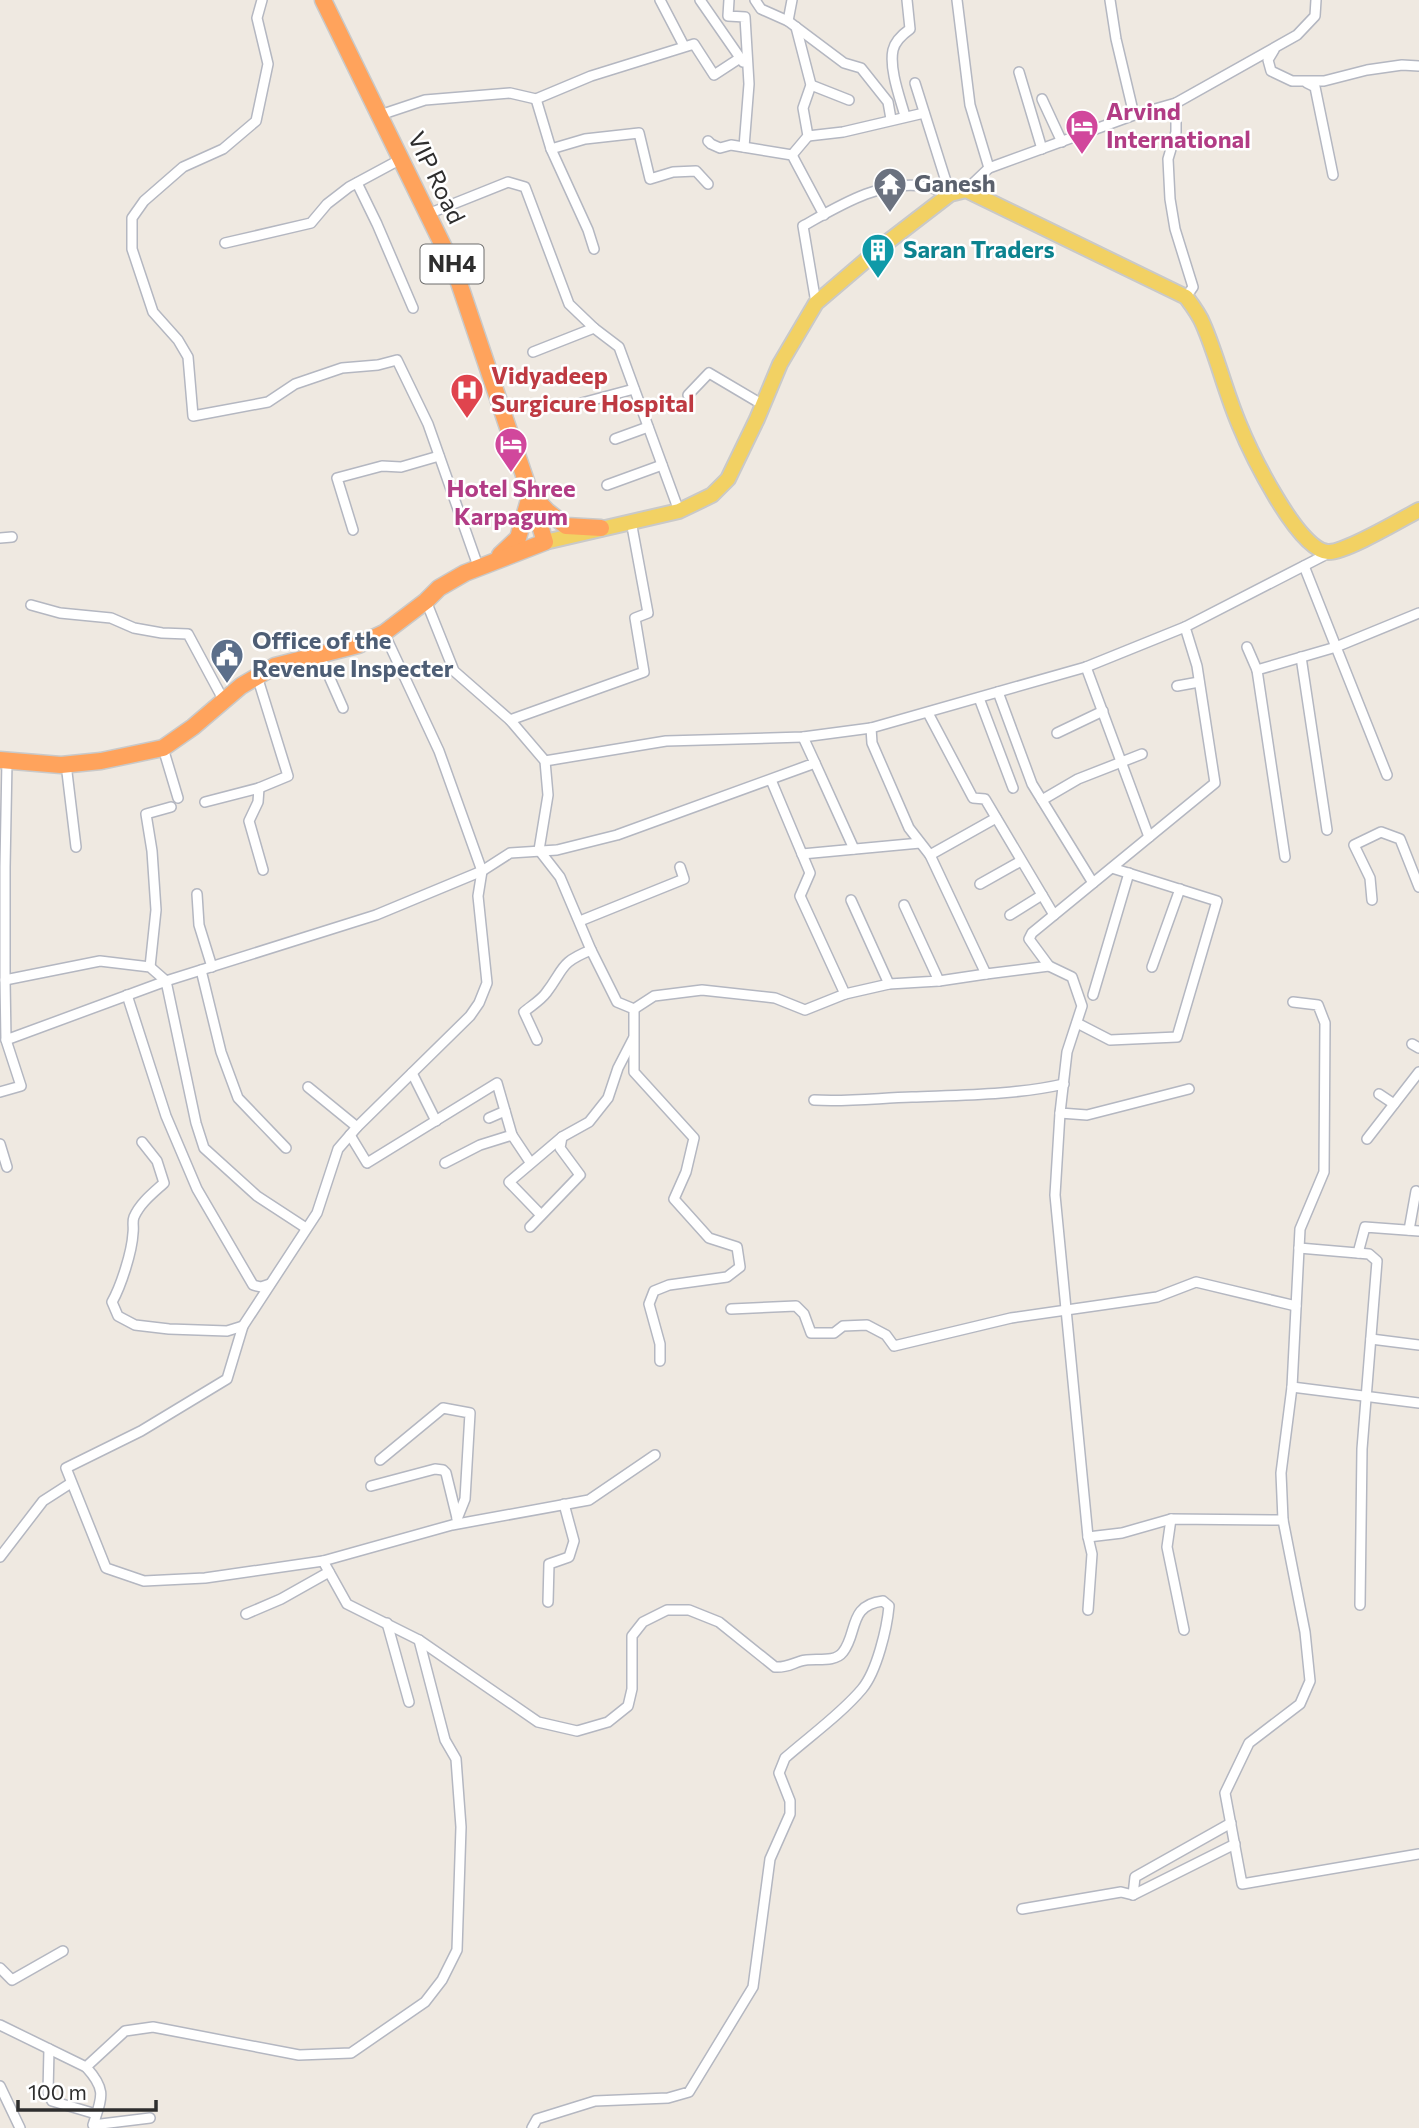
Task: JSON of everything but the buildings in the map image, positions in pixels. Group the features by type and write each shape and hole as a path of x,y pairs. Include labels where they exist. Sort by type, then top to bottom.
{"highway":[{"name":"VIP Road","path":"323,0 454,268 544,542"},
{"path":"530,493 566,526 601,528"},
{"path":"484,565 519,538 530,493"},
{"path":"4,761 66,764 102,761 163,748 193,727 241,686 275,666 358,645 384,633 439,588 484,565 544,542"}],"main road":[{"path":"544,542 679,511 712,495 728,479 780,364 816,303 885,244 950,194 966,190 1186,297 1202,322 1239,424 1258,465 1291,521 1304,539 1316,549 1329,553 1360,542 1419,510"}],"street":[{"path":"262,0 257,18 268,64 256,121 222,149 183,167 144,201 132,218 132,249 153,312 178,340 188,356 193,416 268,402 295,384 342,368 378,365 397,360 428,424 484,565"},
{"path":"660,0 684,46"},
{"path":"700,0 748,72"},
{"path":"729,0 728,16 755,16 761,9"},
{"path":"755,0 761,9 792,24 844,63 861,68 888,102 891,119"},
{"path":"792,0 792,24 811,85 803,108 808,136"},
{"path":"905,116 897,89 893,51 897,40 910,29 907,0"},
{"path":"957,0 970,105 989,168"},
{"path":"1110,0 1116,40 1134,115"},
{"path":"966,190 989,168 1134,115 1176,103 1297,35 1315,16 1316,0"},
{"path":"744,147 748,72 745,17"},
{"path":"380,115 425,100 510,93 536,99 590,76 694,44 714,75 740,58"},
{"path":"1275,48 1268,60 1271,71 1292,81 1324,81 1402,65 1419,66"},
{"path":"1019,72 1042,149"},
{"path":"1302,81 1315,87 1333,175"},
{"path":"915,83 950,194"},
{"path":"811,85 849,100"},
{"path":"536,99 551,149 594,249"},
{"path":"1042,99 1062,142"},
{"path":"1176,103 1176,132 1168,159 1170,199 1175,229 1194,287 1186,297"},
{"path":"792,155 808,136 843,132 924,113"},
{"path":"551,149 585,139 639,133 650,179 673,172 696,172 708,184"},
{"path":"708,141 720,148 731,145 792,155"},
{"path":"792,155 824,215"},
{"path":"225,243 311,223 327,204 356,183 401,159"},
{"path":"428,214 508,181 525,187 569,304 619,347 679,511"},
{"path":"356,183 377,224 413,309"},
{"path":"816,303 803,226 874,191 898,186 923,186 950,194"},
{"path":"533,352 594,328"},
{"path":"688,395 709,373 763,405"},
{"path":"574,405 634,388"},
{"path":"615,439 648,427"},
{"path":"353,530 337,478 382,466 401,467 439,456"},
{"path":"607,485 662,464"},
{"path":"510,720 644,672 635,618 648,613 631,522"},
{"path":"0,538 12,537"},
{"path":"545,761 666,741 803,737 871,728 929,713 1086,667 1185,627 1329,553"},
{"path":"1304,566 1387,775"},
{"path":"426,601 454,671 510,720 545,761 548,795 539,850 560,877 617,1002 634,1009"},
{"path":"31,605 60,612 111,618 134,628 188,634 224,701"},
{"path":"1257,670 1336,647 1419,613"},
{"path":"1088,1610 1092,1554 1088,1537 1055,1195 1067,1052 1082,1006 1072,977 1049,966 1029,939 1032,933 1215,783 1197,666 1185,627"},
{"path":"384,633 439,751 482,871 478,896 487,983 470,1016 338,1149 317,1213 243,1326 227,1379 141,1431 66,1468 106,1568 144,1581 205,1578 323,1561 455,1522 589,1500 655,1455"},
{"path":"1247,647 1257,670 1285,857"},
{"path":"320,656 343,708"},
{"path":"1301,657 1327,830"},
{"path":"1086,667 1149,837"},
{"path":"205,802 259,788 288,776 257,676"},
{"path":"1177,686 1199,682"},
{"path":"998,692 1032,784 1093,883"},
{"path":"979,698 1013,788"},
{"path":"1057,733 1103,711"},
{"path":"929,713 973,799 985,799 1054,915"},
{"path":"871,728 872,743 909,828 930,855 986,974"},
{"path":"803,737 854,849"},
{"path":"163,748 178,798"},
{"path":"1042,800 1078,779 1142,754"},
{"path":"0,1092 20,1086 6,1040 3,950 4,761"},
{"path":"6,1040 166,981 376,915 482,871 510,853 557,850 617,835 815,763"},
{"path":"66,764 76,847"},
{"path":"771,780 810,873 800,896 845,994"},
{"path":"259,788 258,802 249,821 263,870"},
{"path":"150,967 156,910 152,851 146,814 171,807"},
{"path":"930,855 996,818"},
{"path":"1372,900 1370,878 1354,845 1381,832 1400,839 1419,887"},
{"path":"802,853 920,843"},
{"path":"980,884 1021,861"},
{"path":"580,921 684,879 680,866"},
{"path":"1077,1023 1110,1040 1177,1037 1217,901 1112,868"},
{"path":"1093,995 1129,873"},
{"path":"1152,967 1180,889"},
{"path":"197,894 199,925 212,967"},
{"path":"1010,915 1042,895"},
{"path":"850,900 889,984"},
{"path":"904,905 939,981"},
{"path":"537,1040 524,1012 545,994 571,958 591,950"},
{"path":"5,979 100,961 150,967 166,981 196,1123 204,1148 257,1196 306,1228"},
{"path":"634,1009 654,996 702,990 775,998 805,1010 845,994 889,984 939,981 1049,966"},
{"path":"201,970 220,1052 238,1098 286,1148"},
{"path":"127,995 166,1116 197,1189 253,1285 261,1287 270,1284"},
{"path":"1293,1002 1318,1005 1325,1023 1324,1172 1300,1229 1292,1387 1281,1473 1283,1520 1305,1632 1310,1681 1300,1704 1249,1743 1225,1793 1242,1884 1419,1854"},
{"path":"634,1009 634,1072 694,1138 687,1172 674,1199 709,1238 737,1247 740,1267 727,1277 669,1285 654,1291 649,1304 660,1345 660,1361"},
{"path":"541,1215 509,1182 562,1137 589,1122 608,1098 618,1068 634,1037"},
{"path":"1367,1139 1419,1072"},
{"path":"412,1073 436,1121"},
{"path":"350,1135 367,1163 497,1083 512,1135 530,1162"},
{"path":"814,1100 842,1101 1040,1090 1063,1084"},
{"path":"308,1087 357,1127"},
{"path":"1060,1113 1087,1115 1189,1089"},
{"path":"1379,1094 1394,1104"},
{"path":"489,1118 505,1111"},
{"path":"445,1163 480,1145 512,1135"},
{"path":"530,1227 580,1175 559,1148 562,1137"},
{"path":"142,1142 157,1161 164,1183 146,1198 133,1218 134,1234 120,1289 111,1302 118,1316 135,1325 169,1329 228,1331 243,1326"},
{"path":"0,1144 7,1167"},
{"path":"1358,1253 1365,1227 1414,1231 1416,1191"},
{"path":"1299,1248 1368,1254 1377,1261 1362,1449 1360,1605"},
{"path":"731,1309 796,1306 804,1314 811,1333 834,1333 843,1326 867,1325 886,1335 894,1346 1012,1318 1157,1297 1196,1282 1296,1306"},
{"path":"1371,1339 1419,1345"},
{"path":"1292,1387 1419,1403"},
{"path":"380,1460 443,1408 470,1413 465,1499 455,1522"},
{"path":"371,1486 443,1469 455,1522"},
{"path":"0,1557 43,1501 71,1483"},
{"path":"548,1602 549,1564 569,1557 574,1541 564,1504"},
{"path":"1088,1537 1122,1533 1171,1519 1283,1520"},
{"path":"1171,1519 1167,1547 1184,1630"},
{"path":"323,1561 346,1604 419,1640 538,1722 577,1731 608,1722 628,1706 632,1689 632,1636 643,1622 667,1610 689,1610 719,1622 775,1667 785,1668 802,1660 836,1657 844,1652 858,1615 872,1602 883,1601 889,1606 875,1664 864,1687 785,1758 779,1773 789,1801 790,1814 770,1859 753,1987 689,2092 668,2098 595,2101 537,2119 532,2128"},
{"path":"246,1615 329,1572"},
{"path":"387,1623 409,1702"},
{"path":"86,2067 125,2031 153,2027 299,2055 351,2053 425,2001 442,1980 457,1950 461,1827 456,1759 445,1740 419,1640"},
{"path":"1133,1895 1135,1877 1231,1823"},
{"path":"1023,1909 1121,1892 1133,1895 1234,1844"},
{"path":"0,1968 12,1980 63,1951"},
{"path":"0,2025 86,2067 99,2082 101,2101 93,2125 150,2118"},
{"path":"49,2049 48,2093 52,2101 96,2114"},
{"path":"0,2086 20,2128"}],"place":[{"name":"Arvind International","path":"1082,156"},
{"name":"Ganesh","path":"890,214"},
{"name":"Saran Traders","path":"878,280"},
{"name":"Vidyadeep Surgicure Hospital","path":"467,420"},
{"name":"Hotel Shree Karpagum","path":"511,474"},
{"name":"Office of the Revenue Inspecter","path":"227,685"}]}
